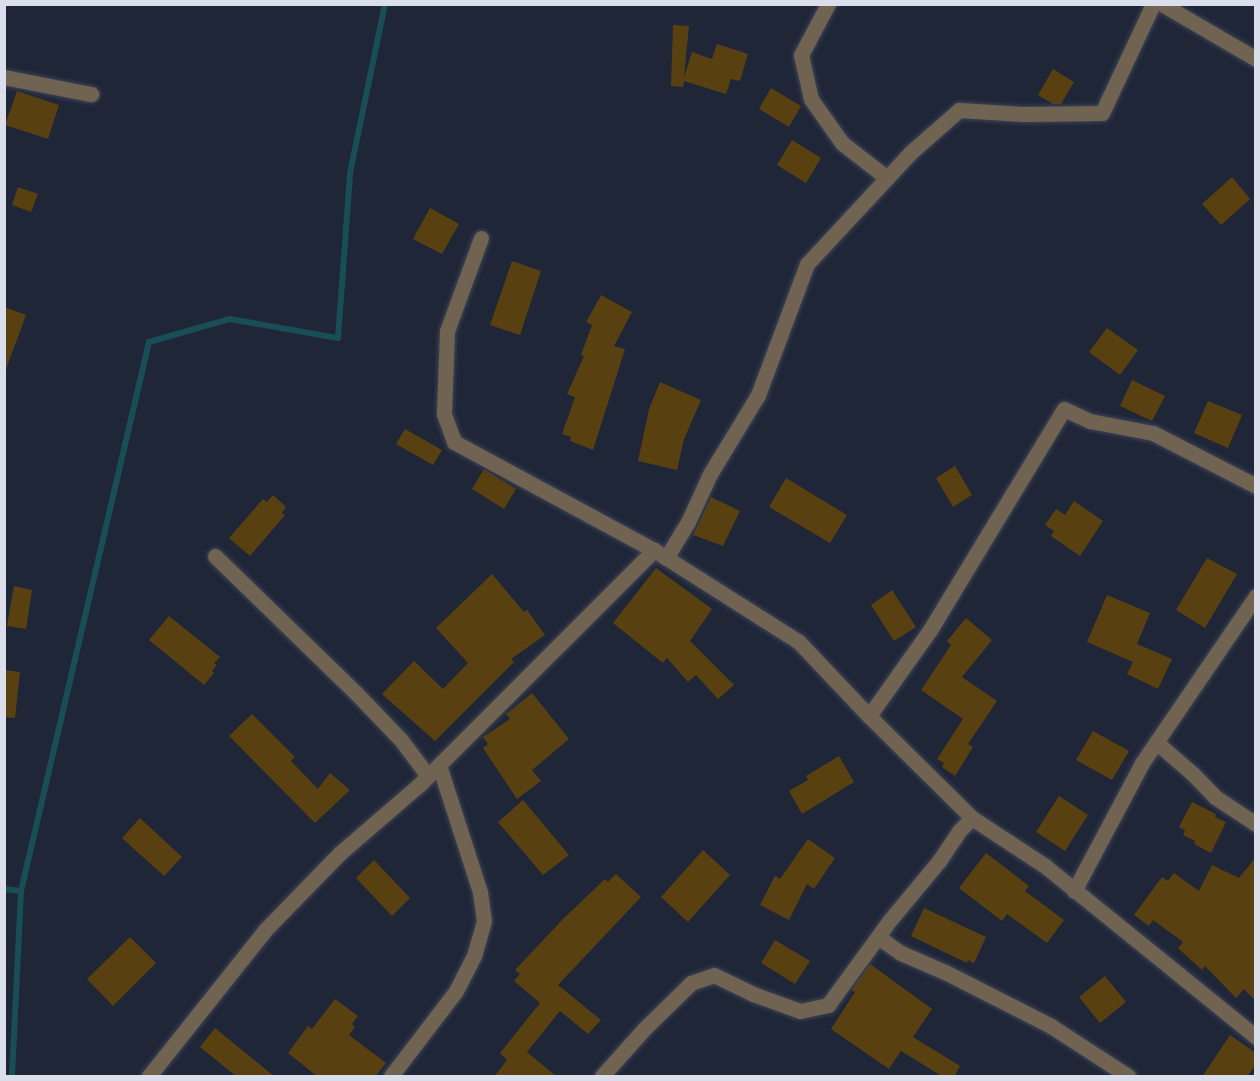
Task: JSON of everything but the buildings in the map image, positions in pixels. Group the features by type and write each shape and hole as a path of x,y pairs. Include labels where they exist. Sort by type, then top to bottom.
{"street":[{"path":"828,4 801,55 812,99 842,143 887,178"},
{"path":"149,1077 265,930 340,853 433,771 660,554 688,522 710,474 758,395 807,264 910,153 959,110 1023,114 1102,113 1153,4"},
{"path":"1162,4 1256,59"},
{"path":"4,77 91,94"},
{"path":"480,238 447,331 444,414 453,442 660,554 799,642 869,716 972,818 1045,866 1256,1037"},
{"path":"869,716 930,630 1064,409 1090,421 1154,433 1256,486"},
{"path":"215,556 356,692 433,771 480,892 484,921 474,956 456,991 391,1077"},
{"path":"1074,891 1142,763 1256,596"},
{"path":"1156,742 1176,758 1215,797 1256,824"},
{"path":"602,1077 644,1029 691,983 714,975 753,994 800,1011 828,1005 878,937 939,861 959,831 972,818"},
{"path":"878,937 901,953 945,972 1051,1026 1128,1077"}],"waterway":[{"path":"12,1076 21,891 149,342 230,319 338,338 350,173 385,4"},
{"path":"4,889 21,891"}]}
